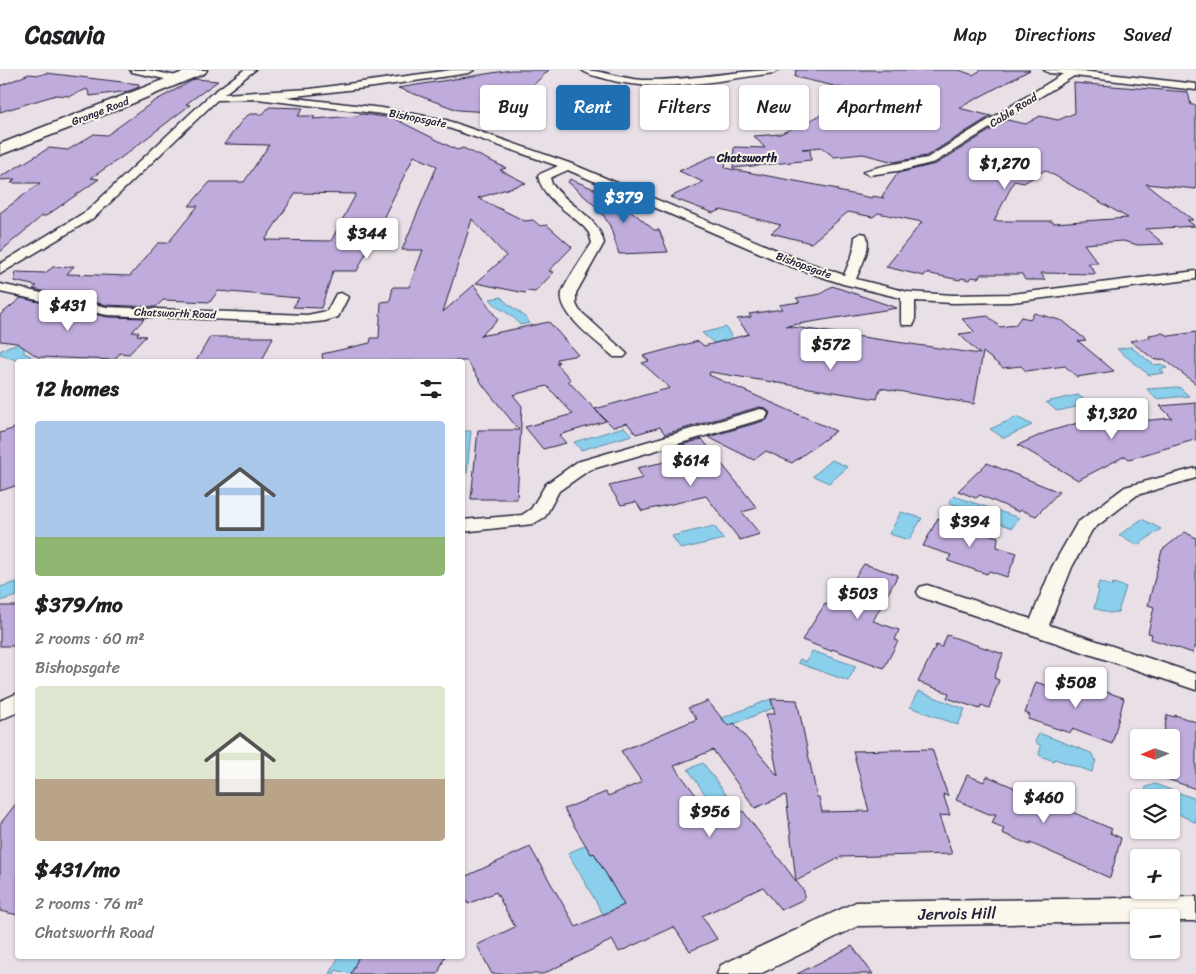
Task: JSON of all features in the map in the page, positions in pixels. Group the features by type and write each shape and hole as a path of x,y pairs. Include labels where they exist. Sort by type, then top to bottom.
{"main road":[{"name":"Grange Road","path":"0,142 175,75 200,70"},
{"name":"Grange Road","path":"0,150 119,104 175,75"}],"street":[{"path":"135,70 175,75"},
{"path":"0,270 91,214 210,100 250,70"},
{"path":"210,100 339,89 469,70"},
{"path":"587,70 623,81 643,83 675,82 774,70"},
{"path":"1049,70 1196,87"},
{"name":"Cable Road","path":"869,172 904,167 932,160 1072,73"},
{"name":"Bishopsgate","path":"261,97 382,111 442,122 568,166 795,263 848,281 908,296 953,299 1012,298 1196,275"},
{"path":"568,166 544,176 546,186 570,209 592,225 598,234 598,243 569,293 569,304 573,312 619,354"},
{"name":"Bishopsgate","path":"848,281 860,253 861,237"},
{"name":"Chatsworth Road","path":"0,288 107,310 307,319 334,314 341,297"},
{"path":"908,296 908,322"},
{"path":"465,526 526,520 538,513 552,488 583,466 760,414"},
{"path":"1037,629 1062,566 1084,527 1131,490 1196,473"},
{"path":"927,592 1196,682"},
{"path":"0,712 15,703"},
{"name":"Jervois Hill","path":"731,974 856,914 1196,909"}],"water":[{"path":"501,297 530,323 520,325 490,299"},
{"path":"726,327 740,352 730,350 720,342 714,343 702,333"},
{"path":"19,344 24,346 24,353 31,356 28,359 15,360 0,354 0,351 9,346"},
{"path":"1131,347 1154,365 1161,364 1167,368 1160,370 1164,373 1149,375 1117,349"},
{"path":"1179,387 1189,396 1156,399 1147,389"},
{"path":"1078,395 1090,404 1057,411 1046,402"},
{"path":"1017,417 1032,425 1004,438 990,429"},
{"path":"624,427 632,435 581,450 574,442"},
{"path":"465,431 471,431 467,473 465,473"},
{"path":"832,460 848,467 829,483 813,476"},
{"path":"954,496 1019,518 1012,528 948,502"},
{"path":"901,512 922,518 909,540 889,534"},
{"path":"1142,519 1161,529 1138,545 1119,535"},
{"path":"714,526 724,539 681,549 672,536"},
{"path":"1099,582 1112,586 1113,583 1126,587 1118,612 1109,613 1094,608 1099,590 1097,589"},
{"path":"15,583 15,597 0,601 0,587"},
{"path":"812,651 856,666 848,681 798,663 800,659 806,662"},
{"path":"918,691 965,709 958,725 910,707"},
{"path":"771,699 773,708 727,727 722,718"},
{"path":"1039,733 1091,753 1096,760 1092,772 1039,755 1041,746 1035,742"},
{"path":"703,763 736,808 719,815 688,769"},
{"path":"1155,784 1169,789 1146,789 1146,787"},
{"path":"1180,793 1196,799 1196,823 1180,815"},
{"path":"586,845 591,854 594,853 624,905 603,914 568,853"},
{"path":"338,959 358,959 351,974 336,970 334,974 330,974"}],"building":[{"path":"511,70 549,70 533,85 480,85 480,111 458,110 398,88"},
{"path":"796,70 959,70 973,75 981,70 1030,70 959,108 991,116 926,156 894,162 863,154 834,157 821,147 802,149 810,149 811,160 733,168 734,147 765,148 754,136 780,134 789,130 809,130 809,121 819,116 819,130 940,130 940,85 830,85 795,77"},
{"path":"46,73 139,84 139,87 129,91 90,96 87,89 70,96 56,95 0,112 0,86 29,74 40,75"},
{"path":"195,79 218,81 186,104 190,105 122,157 91,178 99,179 46,216 42,216 0,252 0,213 40,183 11,183 15,179 0,180 0,177 49,148 68,150 94,134 107,135 153,102"},
{"path":"1074,83 1188,92 1191,105 1196,105 1196,189 1146,184 1193,220 1187,220 1195,226 1146,229 1164,244 1138,245 1123,241 1084,244 1098,263 1088,263 1096,274 1041,273 1045,280 1025,280 1022,274 981,274 978,278 972,277 970,280 961,278 960,280 926,273 924,276 886,267 922,222 878,213 873,217 848,212 811,243 771,233 781,225 721,210 713,213 670,197 703,182 679,171 713,156 726,157 725,168 838,189 837,191 872,198 872,196 884,198 882,196 898,173 936,164 1007,120 1026,124 1040,116 1058,120 1075,113","holes":["1045,170 1128,218 1053,223 1052,221 994,221 1014,181 1024,183"]},
{"path":"269,107 303,108 298,116 315,116 313,119 362,114 393,118 457,150 463,148 506,168 500,170 526,183 478,198 525,221 533,220 540,226 547,225 572,247 549,271 554,272 535,292 527,291 525,293 476,283 506,256 472,219 443,312 474,285 498,320 480,336 549,322 578,355 557,359 559,363 556,363 571,380 568,381 606,421 559,435 566,443 543,449 525,427 573,414 547,386 513,395 522,406 517,499 471,499 478,430 519,430 485,388 465,359 323,359 322,354 370,343 371,338 379,338 381,302 390,301 393,287 409,287 423,250 402,250 437,166 414,156 357,271 333,271 321,308 293,307 299,298 218,291 210,302 163,300 156,307 107,305 33,289 37,286 14,281 16,272 45,273 53,267 74,266 67,274 130,276 158,243 168,243 198,206 189,206 210,182 244,182 269,145 224,144 245,117 250,114 263,114","holes":["296,193 356,194 331,241 265,240"]},
{"path":"570,179 616,198 654,230 659,230 668,252 619,254 610,226 600,210 568,182"},
{"path":"832,286 897,308 786,326 980,354 959,334 975,332 962,319 988,316 1000,327 1015,325 1021,317 1030,319 1034,313 1063,321 1086,340 1078,341 1114,371 1077,377 1065,366 1026,371 1021,366 1003,368 983,352 974,404 880,388 877,399 710,372 709,375 836,431 792,463 766,451 754,460 708,437 767,420 770,413 766,408 759,407 665,434 660,427 636,434 627,423 613,427 595,409 670,388 642,363 649,361 643,356 698,341 704,346 749,334 737,319 751,317 749,314 782,309 779,305 800,302 796,298 821,294"},
{"path":"21,298 107,317 145,318 132,332 139,332 137,335 146,336 129,354 120,353 115,359 38,357 17,343 0,341 0,315"},
{"path":"1196,332 1196,384 1164,359 1155,360 1130,341 1150,338 1149,335 1162,333 1170,336"},
{"path":"210,337 273,337 263,359 197,359"},
{"path":"1196,403 1196,442 1194,440 1129,459 1125,456 1078,480 1018,445 1047,432 1115,412 1130,422 1172,418 1160,406"},
{"path":"15,428 15,486 0,491 0,433"},
{"path":"702,439 757,508 742,512 760,534 740,540 706,496 642,511 636,502 621,505 609,486 643,478 637,468 683,458 675,447"},
{"path":"987,463 1059,492 1036,516 1021,510 1019,512 980,495 976,498 958,491"},
{"path":"938,518 998,537 997,547 1017,553 1007,577 989,571 987,574 948,561 951,555 923,546"},
{"path":"1185,532 1196,538 1196,648 1194,647 1193,653 1151,639 1152,634 1148,633 1154,607 1148,605 1162,550"},
{"path":"864,564 898,575 873,621 899,630 895,640 898,641 884,668 802,640 825,604 835,608"},
{"path":"0,606 15,606 15,646 0,646"},
{"path":"947,635 1003,654 994,678 999,680 989,708 981,705 980,709 947,698 949,693 918,682 936,645 942,647"},
{"path":"1057,679 1074,684 1075,681 1124,698 1112,744 1072,729 1070,733 1028,719 1030,715 1025,713 1036,682 1054,688"},
{"path":"771,699 797,700 817,797 819,797 822,812 869,811 853,751 932,749 948,796 943,794 950,815 939,816 952,854 841,857 796,881 804,891 804,899 781,910 763,887 702,916 717,939 690,951 674,927 619,952 612,940 543,974 492,974 477,945 515,927 496,892 468,904 465,898 465,877 530,847 576,927 624,905 594,853 591,854 564,809 606,792 608,796 642,782 621,751 697,719 688,708 708,701 728,726 734,723 778,776 766,714 775,714","holes":["713,750 755,808 786,795 796,881 743,811 721,821 712,809 708,811 674,766"]},
{"path":"1167,715 1175,717 1175,715 1196,722 1196,789 1167,779 1180,779 1180,729 1165,729"},
{"path":"967,775 984,782 987,776 1112,829 1110,833 1121,838 1110,878 1030,843 1030,845 1002,833 1004,828 992,823 996,814 989,814 956,800"},
{"path":"15,805 15,914 0,911 0,824"},
{"path":"852,946 873,974 797,974"},
{"path":"358,959 444,959 438,974 351,974"}],"district":[{"name":"Chatsworth","path":"747,158"}]}
